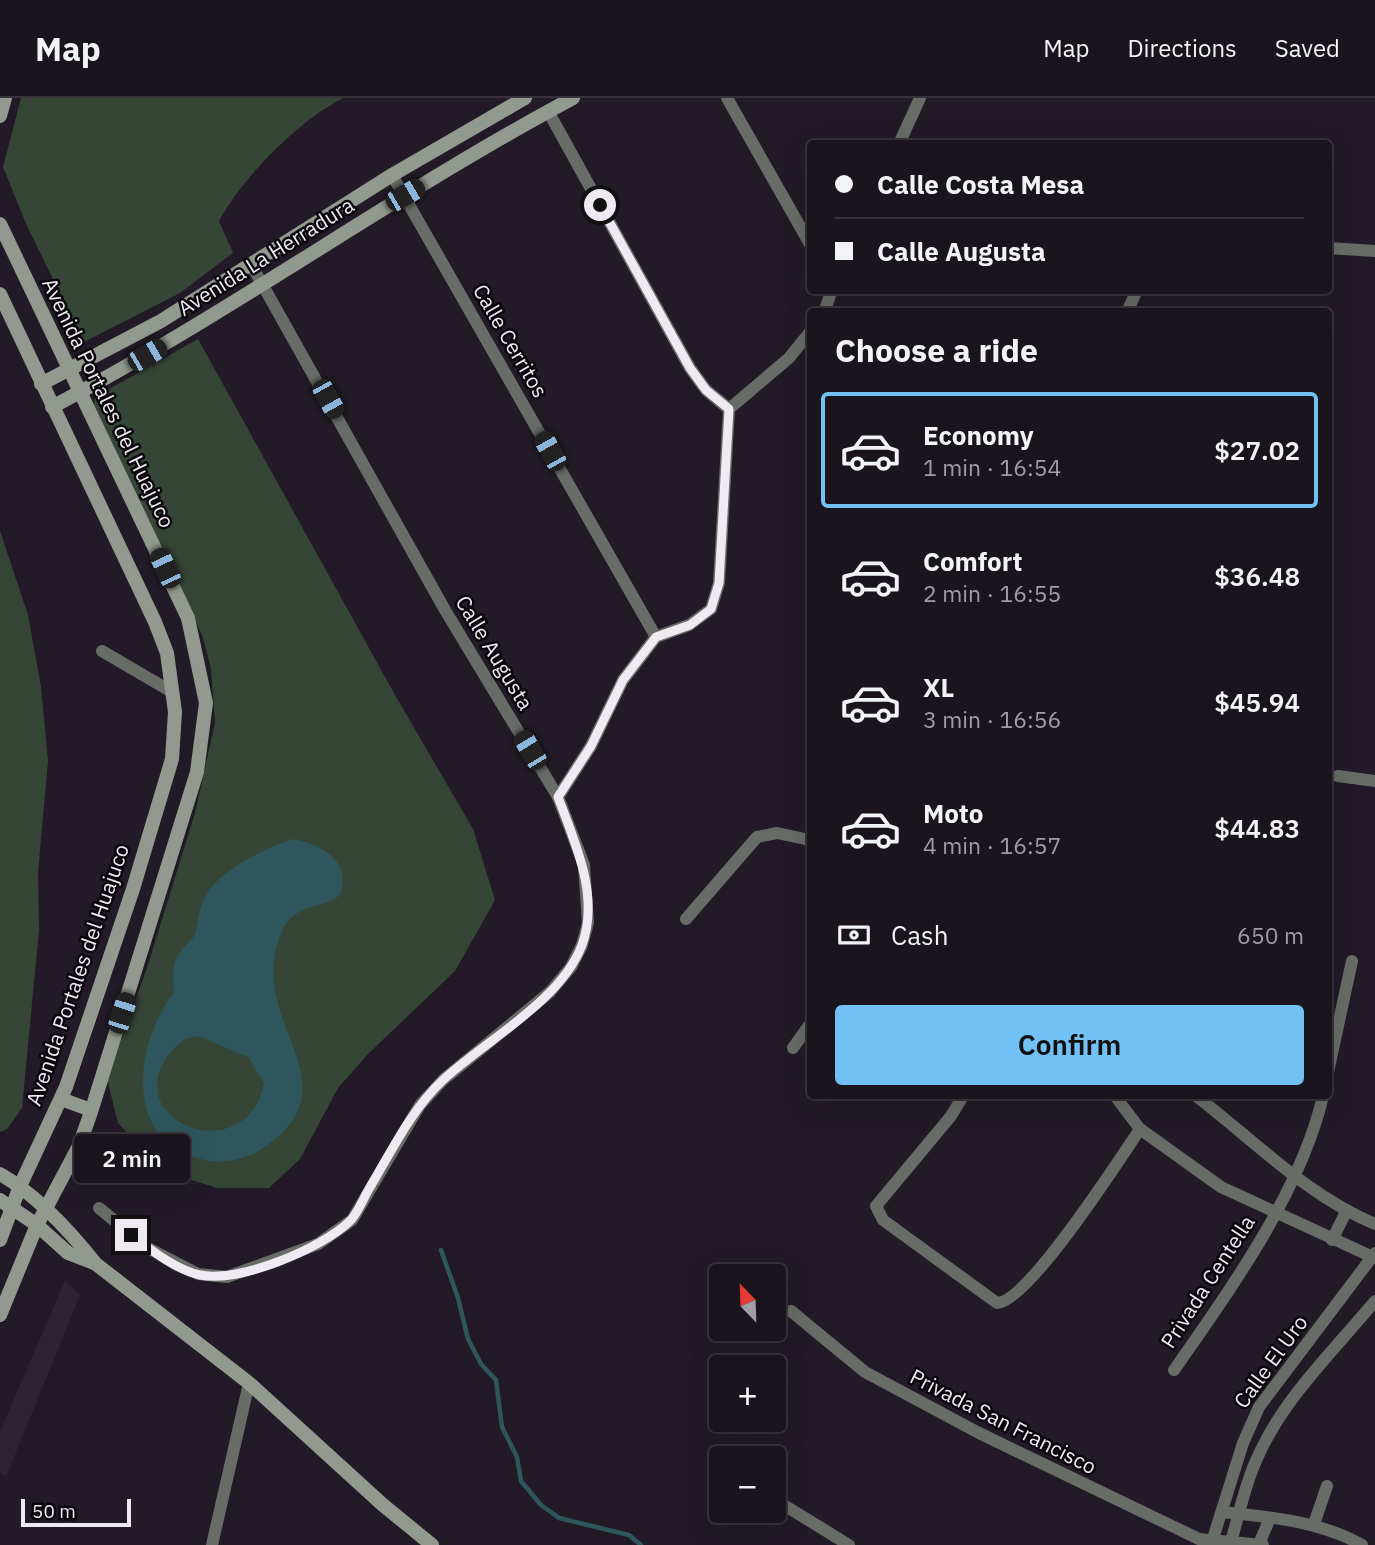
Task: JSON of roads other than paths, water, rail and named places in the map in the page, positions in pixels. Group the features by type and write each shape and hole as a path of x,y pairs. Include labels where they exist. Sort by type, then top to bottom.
{"street":[{"path":"0,116 5,98"},
{"name":"Avenida La Herradura","path":"41,384 161,321 252,266 392,175 525,98"},
{"name":"Avenida La Herradura","path":"52,407 169,342 405,195 573,98"},
{"path":"727,98 807,239"},
{"path":"901,140 920,98"},
{"path":"548,111 690,368 706,390 729,409"},
{"name":"Calle Cerritos","path":"392,175 656,637"},
{"name":"Avenida Portales del Huajuco","path":"0,224 188,618 206,703 197,772 166,879 79,1146 37,1225 0,1315"},
{"path":"1332,248 1375,251"},
{"name":"Calle Augusta","path":"99,1208 148,1248 198,1274 227,1277 318,1244 352,1220 420,1105 443,1080 550,992 571,967 582,945 588,923 584,865 558,797 446,610 252,266"},
{"name":"Avenida Portales del Huajuco","path":"0,294 155,622 167,653 175,740 172,759 133,889 61,1099 20,1186 6,1204 0,1240"},
{"path":"558,797 591,746 623,680 656,637 703,617 716,597 729,409 789,358 807,336"},
{"path":"102,652 172,692"},
{"path":"1338,776 1375,781"},
{"path":"686,919 748,844 757,837 777,832 807,839"},
{"path":"1332,1054 1352,961"},
{"path":"793,1048 807,1028"},
{"path":"61,1099 91,1110"},
{"path":"961,1099 951,1116 876,1206 883,1220 997,1303 1010,1299 1062,1242 1140,1129"},
{"path":"1117,1099 1140,1129 1221,1187 1332,1240 1374,1256"},
{"path":"1200,1099 1256,1143 1294,1179 1346,1212 1375,1224"},
{"name":"Privada Centella","path":"1174,1370 1275,1214 1294,1179 1322,1099"},
{"path":"0,1174 20,1186 77,1240 96,1264 249,1383 432,1545"},
{"path":"6,1204 37,1225 68,1253 96,1264"},
{"path":"1332,1240 1346,1212"},
{"name":"Calle El Uro","path":"1212,1543 1243,1443 1259,1407 1374,1256"},
{"name":"Calle El Uro","path":"1231,1543 1254,1465 1267,1438 1303,1387 1375,1301"},
{"name":"Privada San Francisco","path":"791,1311 865,1372 921,1403 1131,1508 1212,1543 1261,1545"},
{"path":"212,1545 249,1383"},
{"path":"1314,1524 1327,1486"},
{"path":"786,1506 849,1545"},
{"path":"1223,1512 1314,1524 1342,1533 1363,1545"},
{"path":"1261,1545 1270,1518"}],"waterway":[{"path":"441,1250 458,1298 468,1339 481,1364 496,1380 502,1427 517,1457 521,1481 541,1505 559,1518 629,1535 641,1545"}]}
